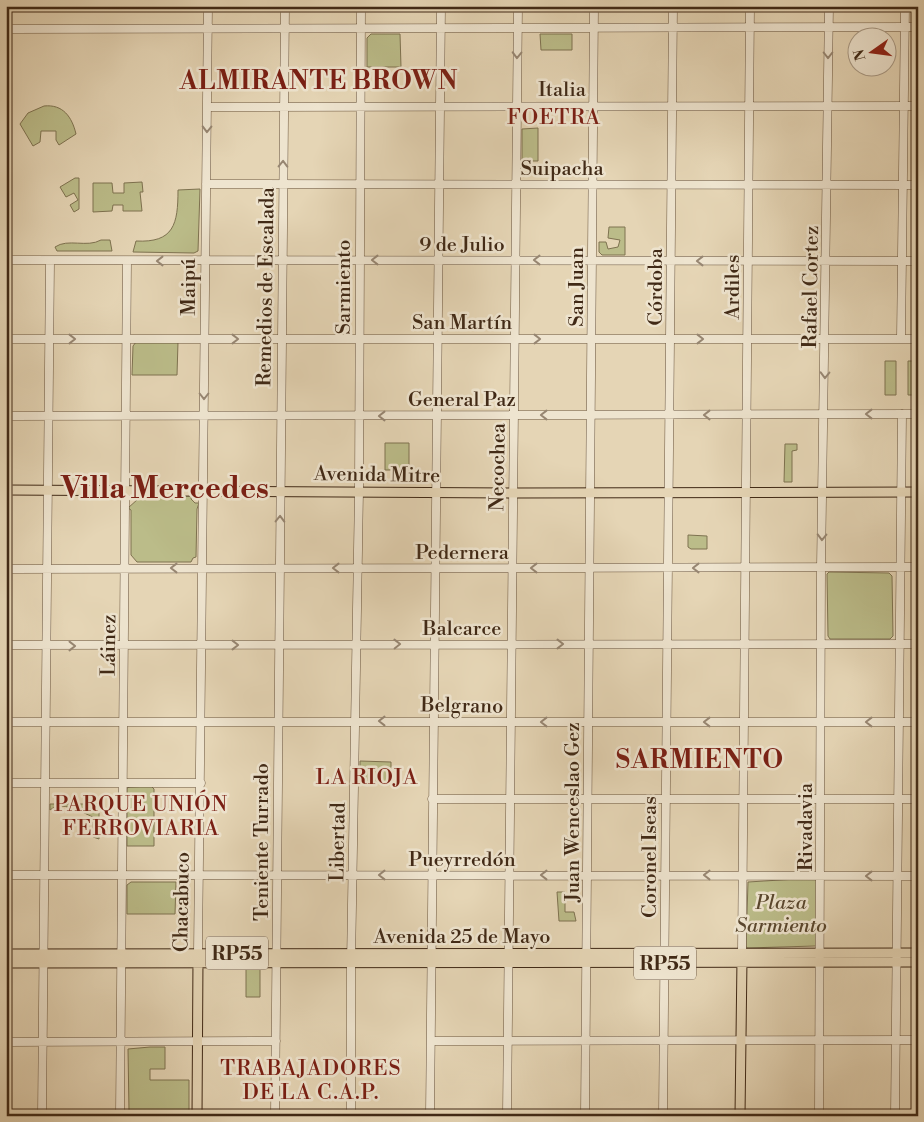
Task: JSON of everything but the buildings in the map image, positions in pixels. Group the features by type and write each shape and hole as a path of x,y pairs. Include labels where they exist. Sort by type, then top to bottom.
{"main road":[{"name":"Avenida Mitre","path":"6,490 513,493 918,492"},
{"name":"Avenida 25 de Mayo","path":"6,964 276,963 352,958 588,957 664,952 742,952 821,958"},
{"path":"740,1116 742,952"},
{"name":"Chacabuco","path":"197,1116 198,953"},
{"name":"Avenida 25 de Mayo","path":"6,954 277,953 352,958"},
{"name":"Avenida 25 de Mayo","path":"897,958 918,953"},
{"name":"Avenida 25 de Mayo","path":"588,957 664,963 821,958 897,958 918,962"}],"street":[{"name":"Maipú","path":"203,568 204,261 208,6"},
{"name":"Remedios de Escalada","path":"280,568 285,6"},
{"name":"Sarmiento","path":"357,568 361,6"},
{"path":"430,1116 440,6"},
{"name":"Necochea","path":"507,1116 518,6"},
{"name":"San Juan","path":"590,568 594,6"},
{"name":"Córdoba","path":"667,568 672,339 673,6"},
{"name":"Ardiles","path":"742,952 750,184 750,6"},
{"name":"Rafael Cortez","path":"821,568 827,262 828,6"},
{"path":"901,338 905,6"},
{"path":"6,29 918,27"},
{"name":"Italia","path":"207,106 918,106"},
{"name":"Suipacha","path":"206,184 918,185"},
{"name":"9 de Julio","path":"6,260 918,261"},
{"path":"42,1116 48,490 47,416 50,260"},
{"name":"Láinez","path":"121,953 127,261"},
{"name":"San Martín","path":"6,339 918,338"},
{"path":"895,1116 902,414"},
{"name":"General Paz","path":"6,416 918,414"},
{"name":"Chacabuco","path":"198,953 203,568"},
{"name":"Teniente Turrado","path":"275,1116 280,568"},
{"name":"Libertad","path":"352,1116 357,568"},
{"name":"Juan Wenceslao Gez","path":"585,1116 588,957 590,568"},
{"name":"Coronel Iseas","path":"663,1116 667,568"},
{"name":"Rivadavia","path":"818,1116 821,958 821,568"},
{"name":"Pedernera","path":"6,569 918,568"},
{"name":"Balcarce","path":"6,645 918,644"},
{"name":"Belgrano","path":"6,722 433,720 511,722 918,722"},
{"path":"6,783 201,783"},
{"path":"432,799 918,799"},
{"name":"Pueyrredón","path":"6,875 918,876"},
{"path":"120,1116 121,953"},
{"path":"431,1041 918,1040"},
{"path":"6,1042 276,1041"}],"green space":[{"path":"371,34 400,34 401,67 367,67 367,38"},
{"path":"540,34 572,34 572,50 541,50"},
{"path":"44,106 56,107 66,113 72,122 76,134 59,145 56,140 56,131 41,131 40,142 33,146 20,124 28,113"},
{"path":"538,128 538,161 522,161 522,129"},
{"path":"75,178 79,178 79,209 74,212 70,205 78,200 74,193 66,197 60,187"},
{"path":"142,182 143,192 140,192 142,211 123,211 123,205 113,205 112,211 93,212 93,183 112,183 113,193 124,193 124,183"},
{"path":"200,189 198,251 194,253 133,252 136,241 159,239 171,229 177,213 178,190"},
{"path":"609,227 625,227 625,255 602,255 599,252 599,242 606,242 608,249 618,247 620,240 608,238"},
{"path":"110,240 112,251 57,251 55,247 66,243 90,243"},
{"path":"136,342 178,342 177,375 132,375 133,346"},
{"path":"885,361 896,361 896,395 885,395"},
{"path":"908,361 918,361 918,395 908,395"},
{"path":"385,443 409,443 409,470 385,470"},
{"path":"785,444 797,444 797,450 792,451 792,482 784,482"},
{"path":"192,494 191,499 195,503 199,503 197,509 196,557 191,562 137,562 131,555 131,510 128,508 138,499 136,496"},
{"path":"688,535 707,536 707,549 691,549 688,547"},
{"path":"829,572 889,573 892,576 893,636 890,639 830,639 828,636 827,574"},
{"path":"360,761 391,762 391,782 360,782"},
{"path":"151,786 154,789 154,846 127,846 127,788"},
{"path":"50,804 99,804 99,839 93,837 93,817 77,810 60,806 50,810"},
{"name":"Plaza Sarmiento","path":"813,878 817,882 817,944 815,946 747,948 748,882"},
{"path":"131,882 176,882 175,914 127,914 127,885"},
{"path":"557,892 565,892 565,912 574,912 576,921 559,921"},
{"path":"246,969 260,969 260,997 246,997"},
{"path":"165,1047 165,1069 150,1069 150,1080 189,1080 189,1112 129,1111 128,1049"}],"district":[{"name":"ALMIRANTE BROWN","path":"319,80"},
{"name":"FOETRA","path":"554,117"},
{"name":"Villa Mercedes","path":"165,488"},
{"name":"SARMIENTO","path":"700,759"},
{"name":"LA RIOJA","path":"367,777"},
{"name":"PARQUE UNIÓN FERROVIARIA","path":"141,816"},
{"name":"TRABAJADORES DE LA C.A.P.","path":"311,1080"}]}
